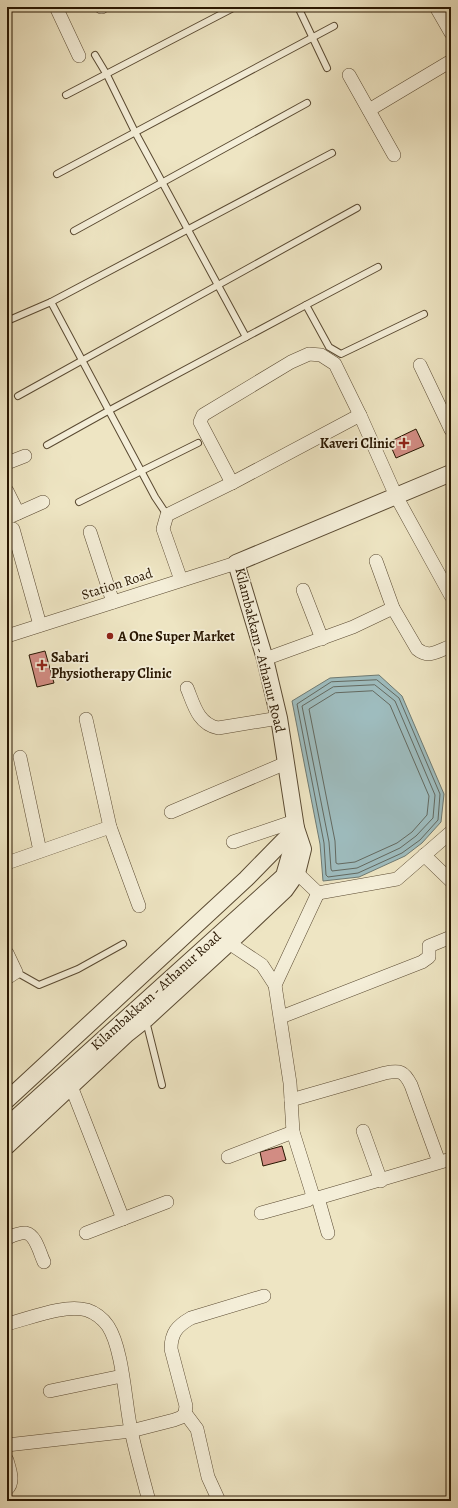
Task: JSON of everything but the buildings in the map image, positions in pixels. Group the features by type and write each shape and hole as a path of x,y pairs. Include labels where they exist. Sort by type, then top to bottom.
{"street":[{"path":"56,7 79,56"},
{"path":"436,7 451,33"},
{"path":"369,110 451,61"},
{"path":"349,75 394,155"},
{"path":"232,483 200,422 203,415 291,362 309,354 321,355 335,364 360,415 396,496 451,596"},
{"path":"420,365 451,430"},
{"path":"180,580 163,529 167,515 232,483 360,415"},
{"path":"7,463 25,456"},
{"name":"Kilambakkam - Athanur Road","path":"7,1126 284,876 292,848 295,825 286,763 279,718 265,659 236,563 451,473"},
{"path":"7,491 12,520 40,625"},
{"path":"12,520 43,502"},
{"path":"90,532 113,602"},
{"path":"376,561 393,608 417,649 423,653 430,654 451,646"},
{"name":"Station Road","path":"7,636 236,563"},
{"path":"303,590 322,639"},
{"path":"265,659 353,627 393,608"},
{"path":"187,688 203,721 210,726 218,728 279,718"},
{"path":"86,719 110,827 139,906"},
{"path":"20,757 40,851"},
{"path":"171,812 286,763"},
{"path":"233,842 295,825"},
{"path":"7,1142 127,1034 146,1019 285,890 297,873 302,849 295,825"},
{"path":"7,1100 246,879 295,825"},
{"path":"7,863 110,827"},
{"path":"318,893 397,879 451,832"},
{"name":"Kilambakkam - Athanur Road","path":"7,1108 156,974 292,848"},
{"path":"424,855 451,881"},
{"path":"297,873 318,893"},
{"path":"275,985 318,893"},
{"path":"281,1017 422,962 430,957 429,946 451,937"},
{"path":"229,943 262,964 275,985 290,1083 293,1132 328,1233"},
{"path":"7,953 11,975"},
{"path":"261,1213 316,1197 381,1181 445,1161 411,1085 407,1077 402,1072 396,1071 385,1073 291,1100"},
{"path":"71,1086 123,1219"},
{"path":"363,1131 381,1181"},
{"path":"228,1157 293,1132"},
{"path":"86,1233 167,1202"},
{"path":"7,1238 25,1233 29,1235 33,1238 44,1262"},
{"path":"7,1445 131,1431 174,1420 182,1416 185,1413 186,1406 171,1349 171,1340 175,1331 181,1323 191,1318 264,1296"},
{"path":"7,1324 58,1310 74,1308 88,1310 100,1317 109,1327 116,1345 131,1431 149,1501"},
{"path":"50,1391 122,1376"},
{"path":"185,1413 195,1425 208,1477 219,1501"},
{"path":"7,1460 12,1480 7,1489"}],"lane":[{"path":"66,96 235,7"},
{"path":"298,7 327,68"},
{"path":"57,174 334,26"},
{"path":"95,55 246,337"},
{"path":"74,231 307,103"},
{"path":"7,320 51,302 332,153"},
{"path":"18,396 357,208"},
{"path":"47,445 108,410 378,267"},
{"path":"51,302 140,470 167,515"},
{"path":"306,304 329,347 342,354 424,314"},
{"path":"79,502 140,470 198,443"},
{"path":"11,975 39,985 78,970 123,944"},
{"path":"146,1019 162,1085"}],"water":[{"path":"379,675 402,696 444,794 441,822 422,843 405,856 359,877 323,881 320,844 292,701 330,678"}],"place":[{"name":"Kaveri Clinic","path":"404,443"},
{"name":"A One Super Market","path":"110,636"},
{"name":"Sabari Physiotherapy Clinic","path":"42,665"}]}
